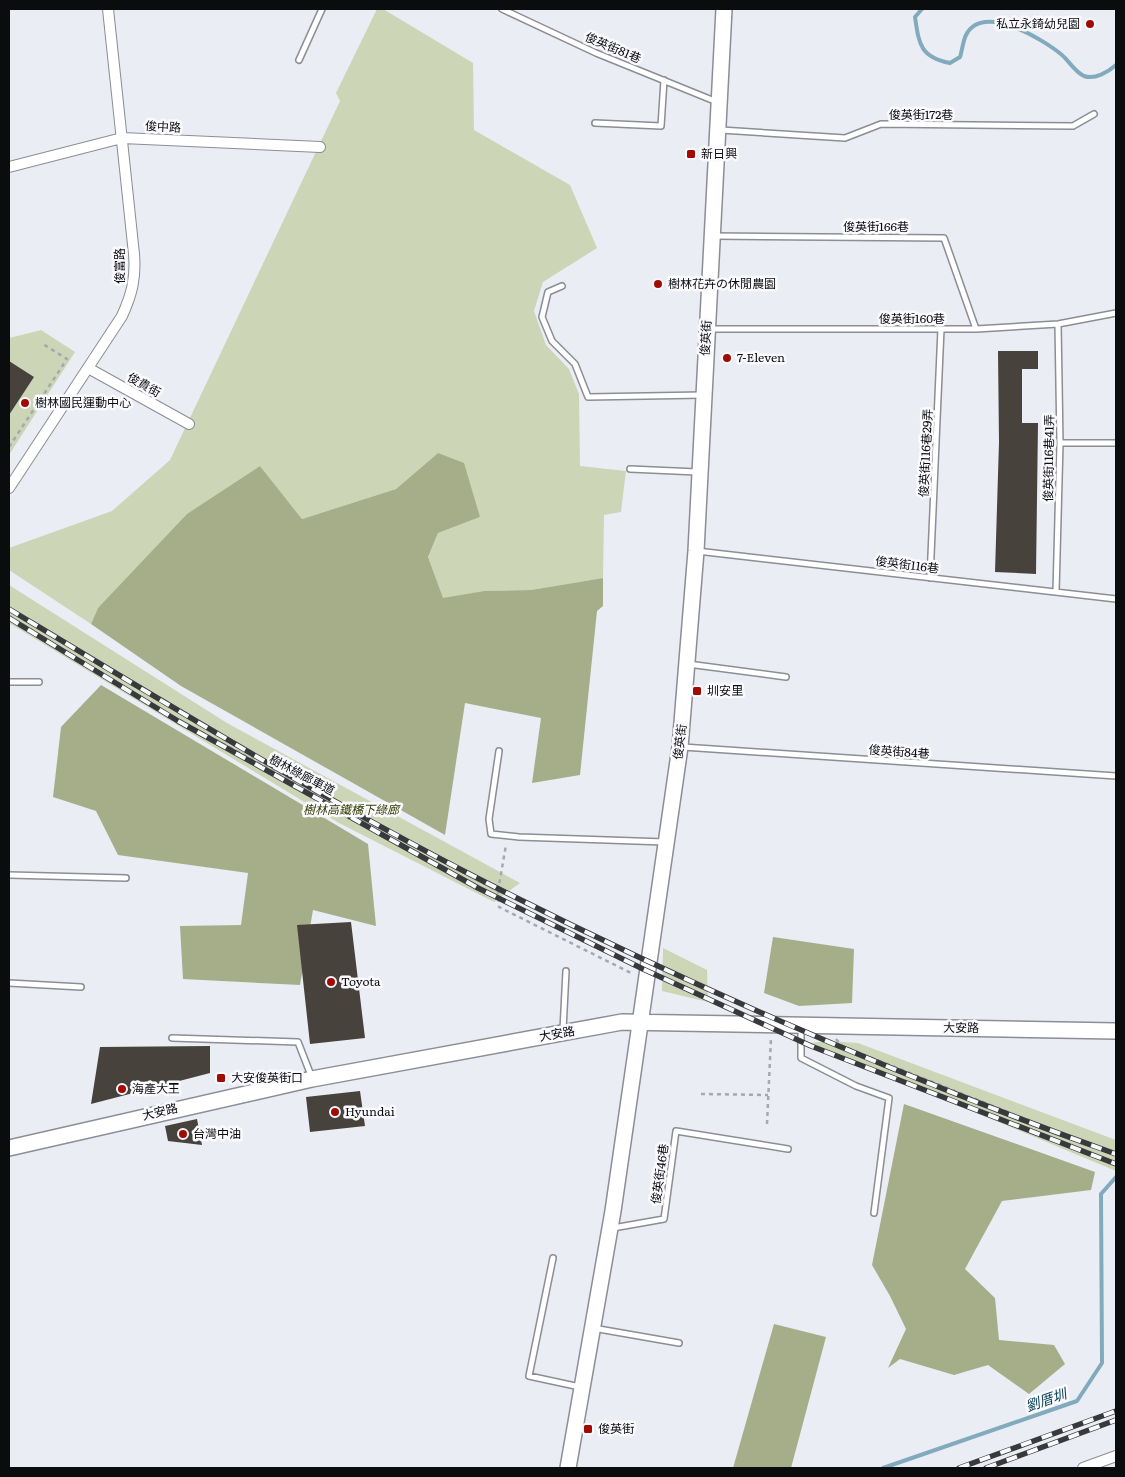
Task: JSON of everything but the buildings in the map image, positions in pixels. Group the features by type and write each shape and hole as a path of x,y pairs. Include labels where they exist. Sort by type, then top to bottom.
{"street":[{"name":"俊富路","path":"9,488 122,316 132,295 135,274 108,9"},
{"name":"俊英街","path":"568,1468 610,1229 680,747 696,551 724,9"},
{"name":"俊中路","path":"9,168 122,138 320,147"},
{"name":"俊貴街","path":"88,368 189,424"},
{"name":"大安路","path":"9,1148 312,1079 622,1022 1116,1031"},
{"path":"1083,1468 1116,1456"}],"lane":[{"path":"299,60 322,9"},
{"name":"俊英街81巷","path":"502,9 596,53 718,102"},
{"path":"595,124 661,126 664,80"},
{"name":"俊英街172巷","path":"717,130 845,138 881,124 1073,126 1094,114"},
{"name":"俊英街166巷","path":"712,236 944,238 976,329"},
{"path":"562,286 548,292 542,317 552,341 575,364 588,397 704,395"},
{"name":"俊英街160巷","path":"707,329 976,329 1058,324 1116,313"},
{"name":"俊英街116巷41弄","path":"1056,592 1060,443 1058,324"},
{"name":"俊英街116巷29弄","path":"930,578 941,329"},
{"path":"1060,443 1116,443"},
{"path":"630,469 700,472"},
{"name":"俊英街116巷","path":"696,551 1116,599"},
{"path":"688,664 786,677"},
{"path":"9,682 39,682"},
{"name":"俊英街84巷","path":"680,747 1116,776"},
{"path":"499,751 489,819 491,834 666,842"},
{"path":"9,875 126,878"},
{"path":"562,1032 566,971"},
{"path":"9,983 81,987"},
{"path":"801,1024 800,1058 856,1086 890,1098 874,1213"},
{"path":"172,1038 298,1042 312,1079"},
{"name":"俊英街46巷","path":"610,1229 664,1219 676,1131 788,1148"},
{"path":"553,1258 529,1376 582,1388"},
{"path":"593,1328 680,1343"}],"path":[{"path":"9,447 66,359 43,344"},
{"name":"樹林綠廊車道","path":"9,616 164,712 498,891"},
{"path":"508,836 498,891 499,907 633,974"},
{"path":"767,1124 770,1024"},
{"path":"834,1038 842,1046 851,1050 1116,1155"},
{"path":"701,1094 768,1096"}],"green space":[{"path":"377,9 383,9 473,63 474,130 570,185 597,248 543,282 534,311 546,345 569,369 579,394 580,466 626,471 621,512 604,515 603,578 531,590 484,591 443,599 428,557 438,533 480,517 438,453 396,489 302,519 260,466 98,608 91,624 9,570 9,548 112,511 170,460 340,101 336,93"},
{"name":"樹林國民運動中心","path":"41,330 75,352 9,455 9,338"},
{"path":"438,453 464,463 480,517 438,533 428,557 443,598 484,591 531,590 603,578 603,606 597,611 580,775 532,783 541,718 465,703 445,835 181,686 91,624 98,608 187,514 260,466 302,519 396,489"},
{"name":"樹林高鐵橋下綠廊","path":"9,585 227,723 520,883 494,902 339,823 9,623"},
{"path":"101,685 368,844 376,926 313,910 300,985 183,979 180,926 241,925 248,873 118,855 96,811 53,797 61,727"},
{"path":"773,937 854,949 852,1003 799,1006 764,993"},
{"path":"663,948 707,970 708,1002 662,991"},
{"path":"828,1041 858,1043 1116,1140 1116,1171 809,1043"},
{"path":"904,1104 1095,1172 1091,1190 1002,1201 965,1269 995,1298 999,1340 1054,1345 1065,1364 1029,1394 988,1365 954,1375 900,1359 888,1368 906,1329 872,1265"},
{"path":"774,1324 826,1337 791,1468 733,1468"}],"waterway":[{"name":"劉厝圳","path":"922,9 915,17 918,35 923,48 932,57 950,63 960,57 966,35 974,26 986,22 999,23 1028,33 1053,48 1084,76 1097,76 1116,65"},
{"name":"劉厝圳","path":"883,1468 1077,1401 1102,1363 1101,1194 1116,1177"}],"railway":[{"path":"9,609 363,817 483,881 560,919 638,957 795,1028 955,1093 1116,1154"},
{"path":"9,618 178,721 478,888 643,969 811,1046 1116,1164"},
{"path":"959,1468 1116,1411"},
{"path":"986,1468 1116,1420"}],"place":[{"name":"私立永錡幼兒園","path":"1090,24"},
{"name":"新日興","path":"691,154"},
{"name":"樹林花卉の休閒農園","path":"658,284"},
{"name":"7-Eleven","path":"727,358"},
{"name":"樹林國民運動中心","path":"25,403"},
{"name":"圳安里","path":"697,691"},
{"name":"Toyota","path":"331,982"},
{"name":"大安俊英街口","path":"221,1078"},
{"name":"海產大王","path":"122,1089"},
{"name":"Hyundai","path":"335,1112"},
{"name":"台灣中油","path":"183,1134"},
{"name":"俊英街","path":"588,1429"}]}
